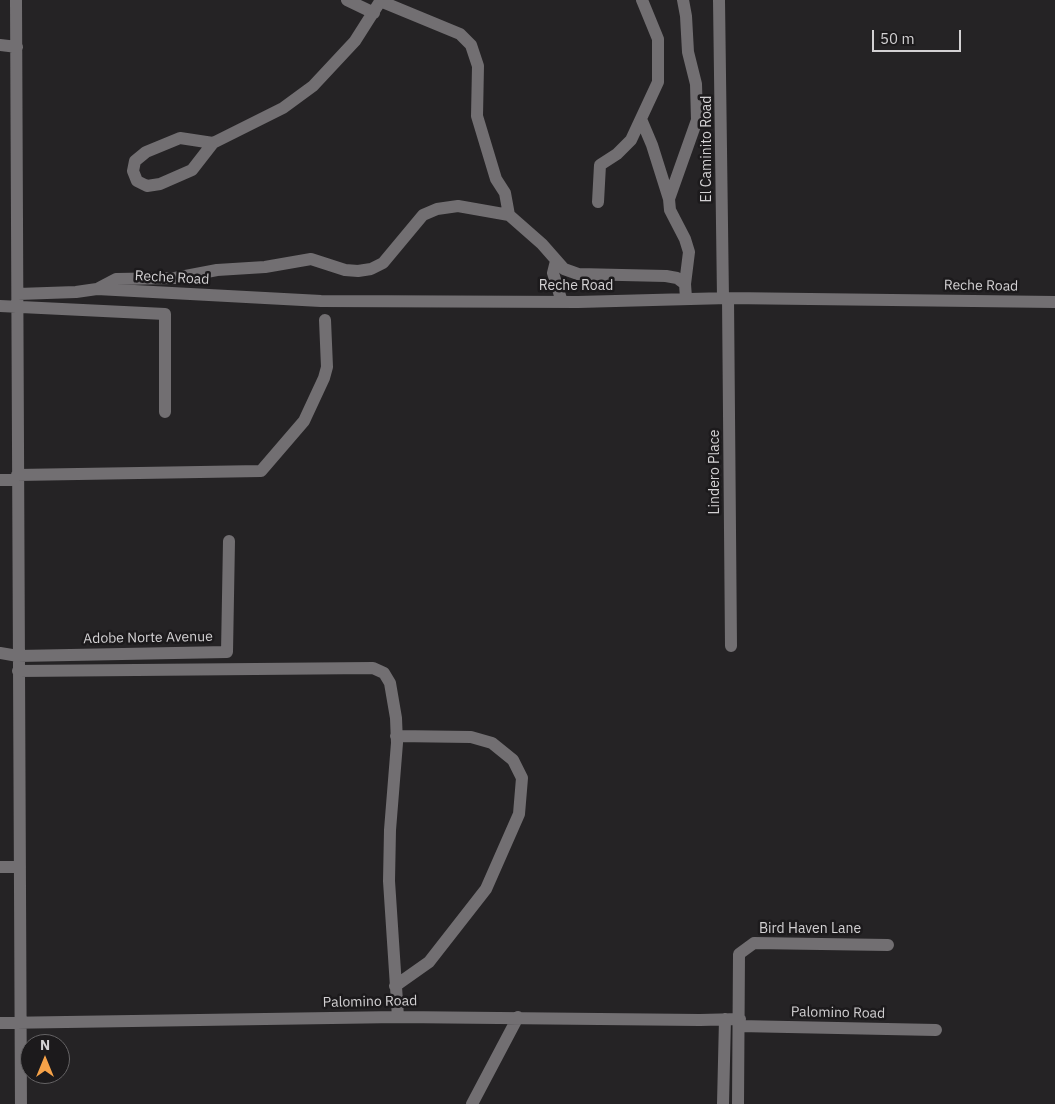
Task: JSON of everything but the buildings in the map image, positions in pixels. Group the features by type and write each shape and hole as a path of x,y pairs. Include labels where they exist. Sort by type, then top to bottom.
{"street":[{"path":"16,0 21,1104"},
{"path":"346,0 374,13"},
{"path":"213,143 180,138 146,152 135,161 133,171 136,181 147,186 160,184 192,170 213,143 283,108 313,86 355,41 381,0 460,34 471,44 478,66 477,116 496,178 505,193 509,215"},
{"path":"598,202 600,165 618,154 631,140 658,82 658,39 642,0"},
{"path":"669,199 697,120 696,84 688,52 686,16 682,0"},
{"name":"El Caminito Road","path":"719,0 726,298"},
{"path":"0,45 17,47"},
{"path":"640,119 652,145 669,199 670,210 686,239 689,252 685,284 686,298"},
{"path":"0,306 18,300 97,289 116,279 175,278 217,270 265,267 311,259 345,270 358,271 370,269 382,263 422,215 436,209 458,206 509,215 536,238 564,269 578,274 666,276 677,278 685,284"},
{"path":"556,261 553,272 562,302"},
{"name":"Reche Road","path":"97,289 321,301 562,302 726,298 1055,302"},
{"name":"Lindero Place","path":"726,298 731,646"},
{"path":"18,300 165,314 165,412"},
{"path":"0,480 17,477 261,471 304,421 324,378 327,367 325,320"},
{"name":"Adobe Norte Avenue","path":"18,656 227,652 229,541"},
{"path":"0,653 18,656"},
{"path":"18,671 373,668 384,673 390,683 396,736 390,881 398,1017"},
{"path":"395,986 429,962 486,890 519,814 522,778 513,760 492,743 471,737 396,736"},
{"path":"0,867 20,867"},
{"name":"Bird Haven Lane","path":"740,1022 740,954 754,943 888,945"},
{"path":"472,1104 518,1017"},
{"name":"Palomino Road","path":"0,1023 518,1017 725,1019 740,1022 936,1030"},
{"path":"723,1104 725,1019"},
{"path":"738,1104 740,1022"}]}
